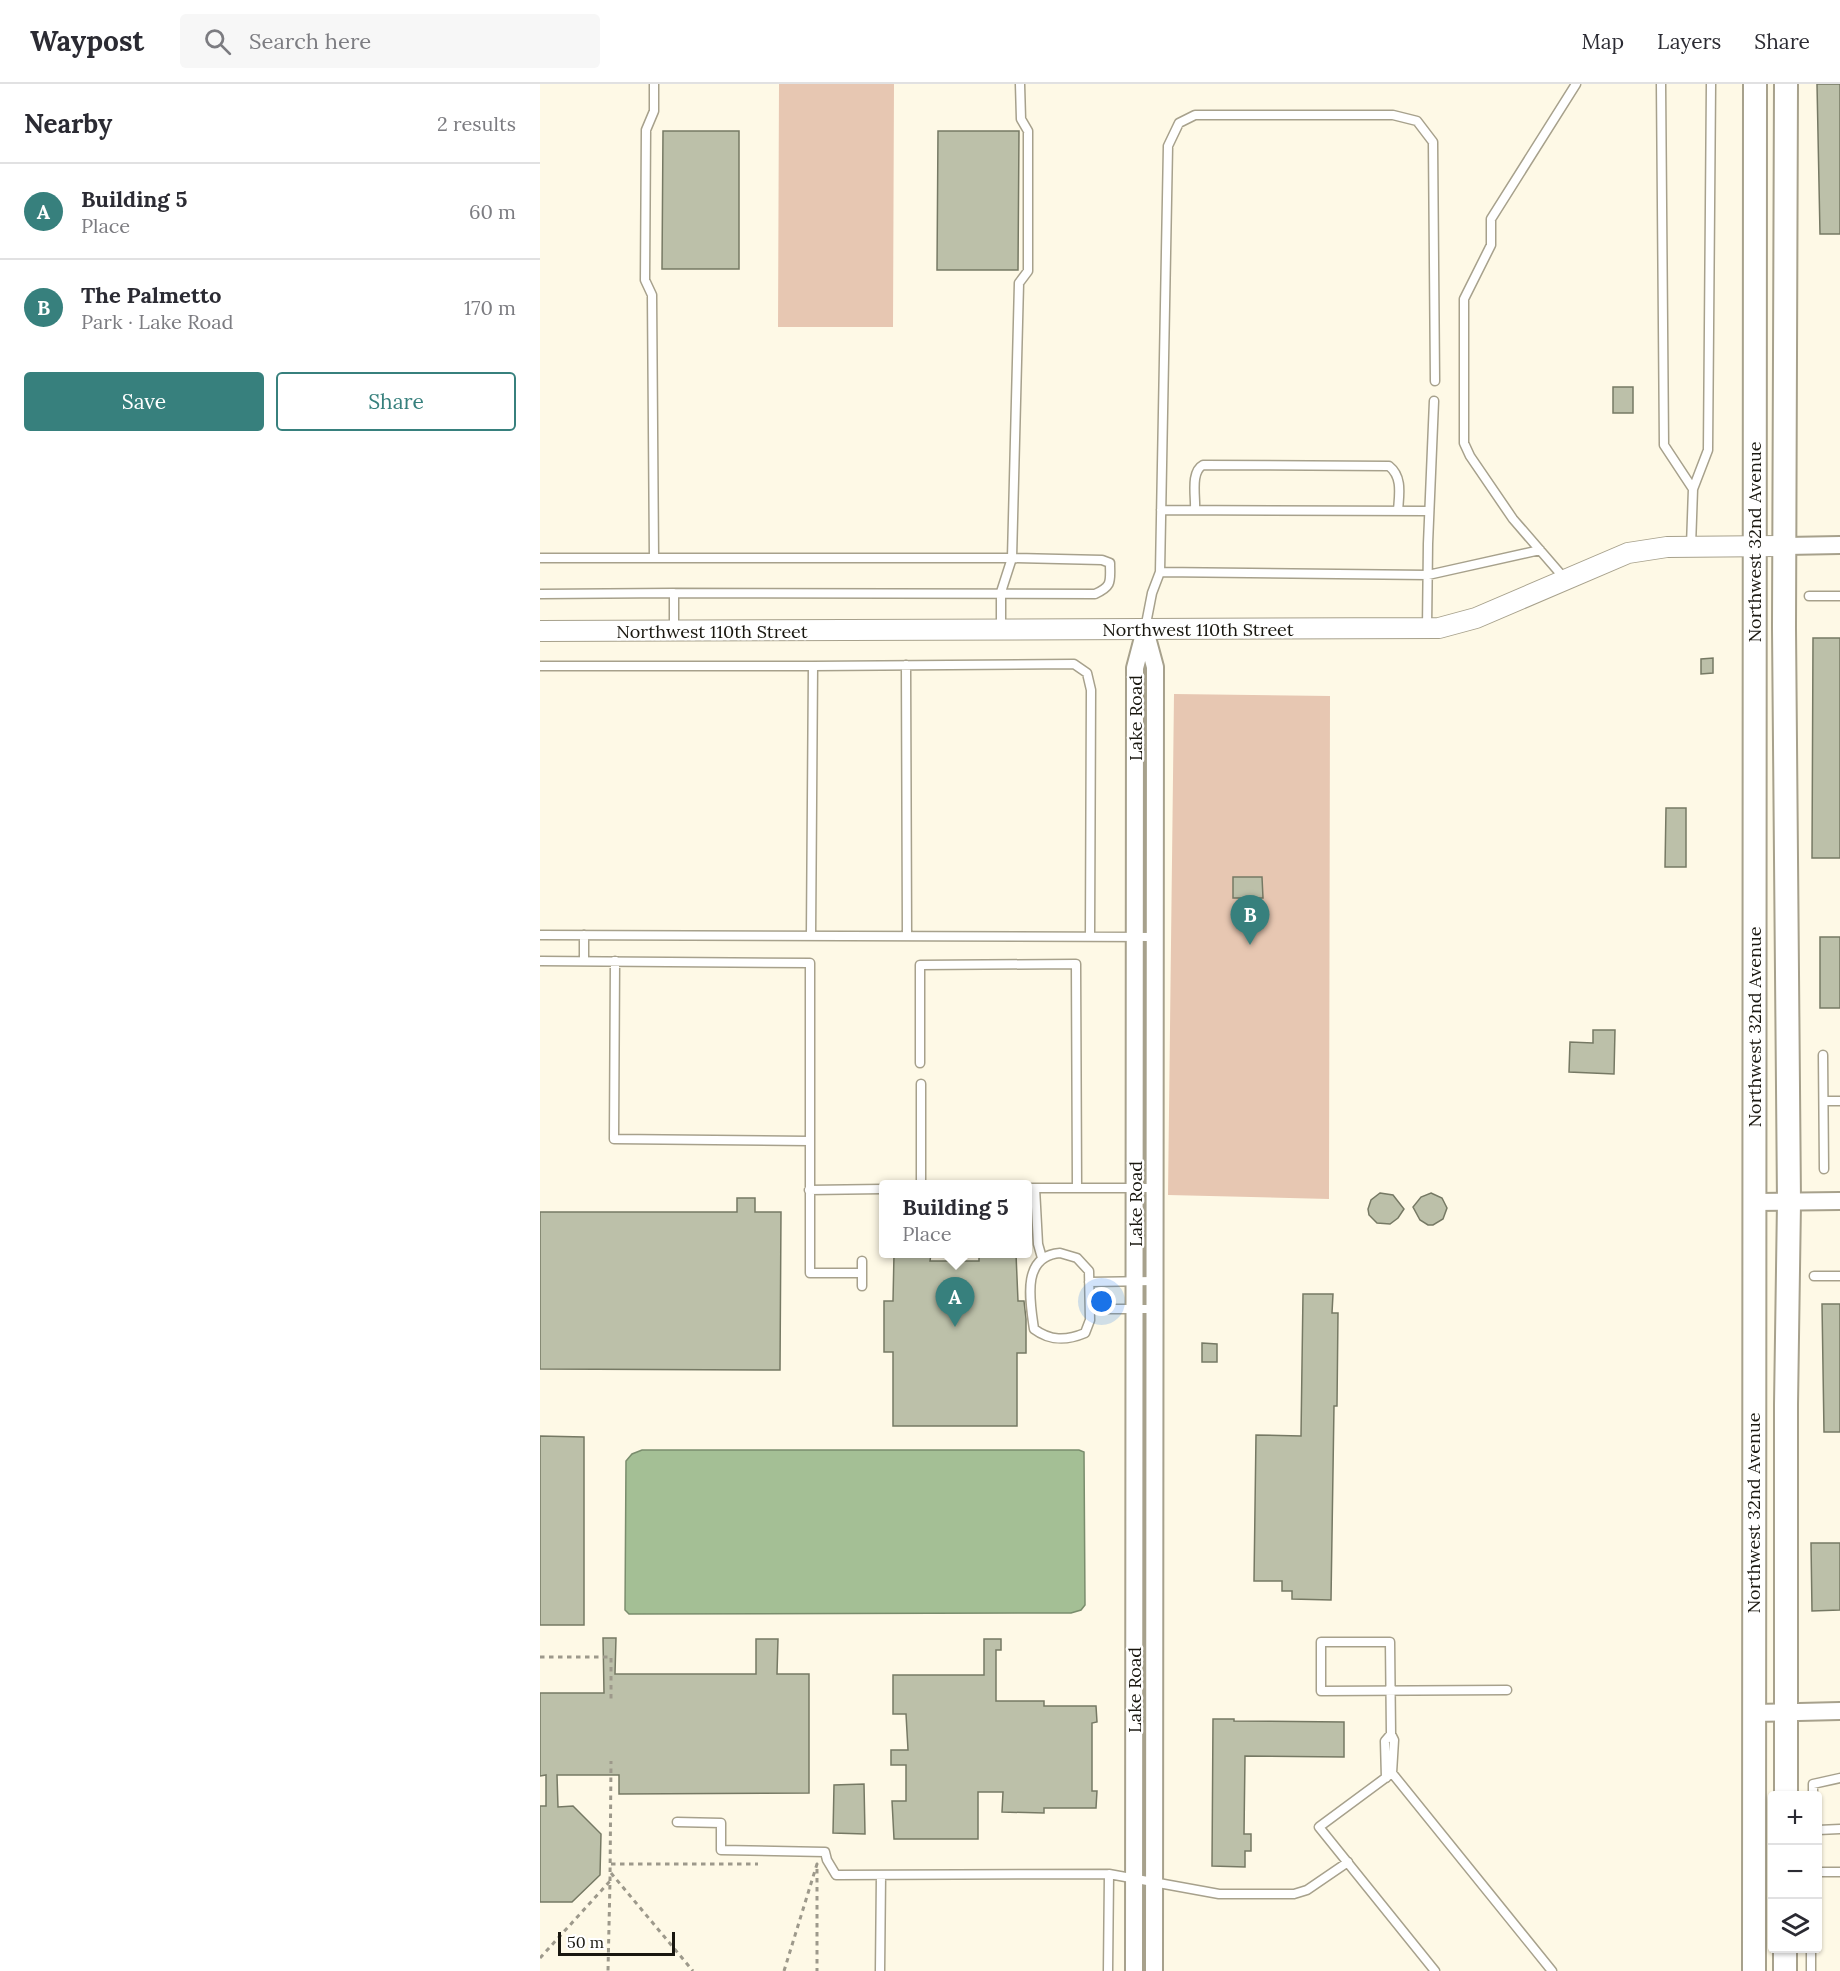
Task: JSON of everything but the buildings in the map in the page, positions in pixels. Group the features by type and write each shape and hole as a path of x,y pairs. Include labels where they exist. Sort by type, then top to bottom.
{"main road":[{"name":"Northwest 32nd Avenue","path":"1754,1971 1755,84"},
{"name":"Northwest 32nd Avenue","path":"1786,84 1784,628 1789,1202 1786,1405 1786,1791"},
{"path":"1785,1953 1785,1971"}],"street":[{"name":"Northwest 110th Street","path":"540,631 1439,628 1476,618 1628,553 1691,546 1840,545"},
{"name":"Lake Road","path":"1134,1971 1135,668 1145,630"},
{"name":"Lake Road","path":"1145,630 1155,667 1154,1971"},
{"path":"1754,1202 1840,1202"},
{"path":"1753,1713 1840,1711"}],"lane":[{"path":"654,84 654,111 646,130 645,268 645,280 652,295 654,558"},
{"path":"1001,629 1001,592 1012,558 1019,283 1028,271 1028,131 1021,119 1020,84"},
{"path":"1565,579 1513,519 1470,456 1464,443 1464,299 1491,245 1491,219 1576,84"},
{"path":"1661,84 1664,445 1693,489"},
{"path":"1691,546 1693,489 1708,450 1711,84"},
{"path":"1145,630 1152,593 1160,572 1168,146 1179,123 1195,115 1393,115 1417,121 1433,142 1435,381"},
{"path":"1427,628 1434,401"},
{"path":"1196,510 1196,473 1203,465 1214,465 1389,466 1399,478 1398,511"},
{"path":"1161,510 1429,511"},
{"path":"1160,572 1428,575 1540,550"},
{"path":"540,558 1012,558 1102,560 1110,564 1110,583 1106,589 1095,594 1001,592 540,594"},
{"path":"674,593 674,631"},
{"path":"1809,596 1840,596"},
{"path":"540,666 1074,664 1087,673 1091,690 1090,937"},
{"path":"906,665 907,936"},
{"path":"812,936 813,666"},
{"path":"540,935 1155,937"},
{"path":"584,936 584,961"},
{"path":"540,961 810,963 810,1273 862,1273"},
{"path":"615,962 614,1139 809,1141"},
{"path":"920,1063 920,965 1076,964 1077,1188"},
{"path":"1823,1056 1824,1168"},
{"path":"921,1084 921,1180"},
{"path":"1824,1101 1840,1101"},
{"path":"1032,1188 1155,1188"},
{"path":"809,1190 879,1189"},
{"path":"1032,1196 1042,1258"},
{"path":"1060,1253 1077,1258 1089,1271 1090,1320 1085,1333 1074,1338 1059,1339 1044,1336 1034,1329 1031,1274 1042,1258 1060,1253"},
{"path":"862,1261 862,1286"},
{"path":"1814,1276 1840,1276"},
{"path":"1089,1281 1154,1281"},
{"path":"1090,1309 1154,1310"},
{"path":"1435,1971 1319,1827 1389,1776 1395,1740 1391,1734 1391,1690 1390,1642 1321,1642 1321,1691 1391,1690 1507,1690"},
{"path":"1389,1776 1552,1971"},
{"path":"1812,1791 1813,1784 1840,1778"},
{"path":"677,1822 721,1822 720,1850 825,1852 836,1875 1109,1874 1219,1894 1294,1894 1307,1890 1348,1862"},
{"path":"1822,1830 1840,1829"},
{"path":"1822,1872 1840,1872"},
{"path":"1108,1971 1109,1874"},
{"path":"880,1971 881,1875"},
{"path":"1811,1953 1811,1971"}],"path":[{"path":"540,1657 611,1657 611,1703"},
{"path":"608,1971 611,1873 610,1761"},
{"path":"611,1864 759,1864"},
{"path":"784,1971 817,1864 817,1971"},
{"path":"611,1873 693,1971"},
{"path":"540,1958 610,1881"}],"shaded area":[{"path":"779,84 894,84 893,327 778,327"},
{"path":"1174,694 1330,696 1329,1199 1168,1195"},
{"path":"642,1450 1079,1450 1084,1452 1085,1605 1081,1610 1071,1613 629,1614 625,1610 626,1461 632,1454"}],"place":[{"name":"The Palmetto","path":"1250,945"},
{"name":"Building 5","path":"955,1327"}]}
